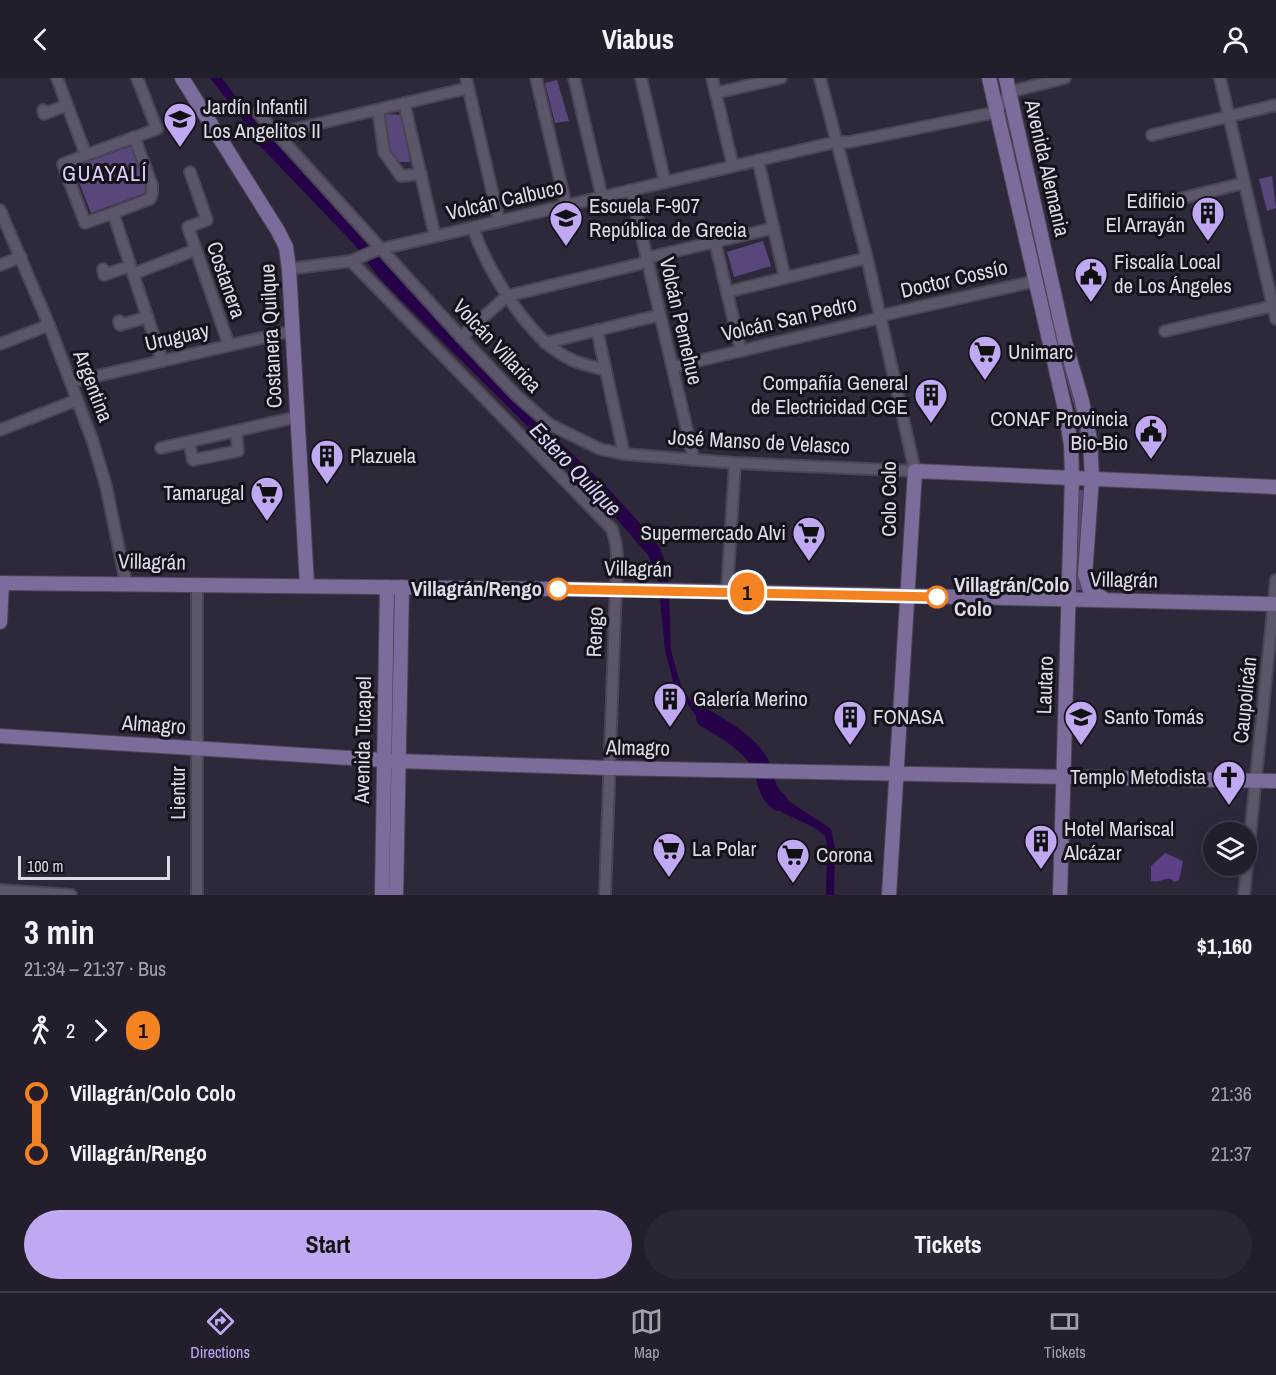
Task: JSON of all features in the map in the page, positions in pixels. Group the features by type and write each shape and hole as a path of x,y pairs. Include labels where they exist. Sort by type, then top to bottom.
{"main road":[{"name":"Costanera Quilque","path":"182,78 286,247 307,585"},
{"name":"Avenida Alemania","path":"989,78 1068,421 1072,477"},
{"name":"Avenida Alemania","path":"1007,85 1065,342 1085,416 1091,452 1092,478"},
{"name":"José Manso de Velasco","path":"915,471 1276,487"},
{"name":"Colo Colo","path":"889,895 915,471"},
{"name":"Lautaro","path":"1060,895 1072,477"},
{"path":"1092,478 1085,576 1092,592 1100,598 1109,600"},
{"path":"0,622 1,583"},
{"name":"Villagrán","path":"1,583 651,590 1275,604"},
{"name":"Avenida Tucapel","path":"387,587 396,895"},
{"name":"Avenida Tucapel","path":"382,895 402,587"},
{"name":"Almagro","path":"0,736 391,761 610,768 1276,781"}],"street":[{"path":"57,78 86,155"},
{"path":"134,137 152,185 150,199 85,223 63,164 134,137 157,129 137,78"},
{"path":"536,78 566,205"},
{"path":"574,78 602,197"},
{"path":"641,78 665,182"},
{"path":"712,78 733,166"},
{"path":"716,93 750,82 781,78"},
{"name":"Colo Colo","path":"820,78 867,258 915,471"},
{"path":"997,112 1007,85 1065,78"},
{"path":"1220,78 1276,319"},
{"path":"275,134 378,110 467,83 500,221"},
{"path":"404,103 435,236"},
{"path":"43,110 44,114 67,105"},
{"path":"1152,135 1276,105"},
{"path":"378,110 384,152 401,176 421,174"},
{"name":"Volcán Calbuco","path":"289,270 356,260 379,250 435,236 836,141 849,142 997,112"},
{"name":"Volcán Villarica","path":"258,113 379,250 547,426 600,449"},
{"path":"758,160 785,278"},
{"name":"Costanera","path":"190,172 207,220 188,227 229,345"},
{"path":"1167,202 1244,183"},
{"name":"Volcán Pemehue","path":"631,190 694,460"},
{"name":"Argentina","path":"0,210 49,325 100,463 126,583"},
{"path":"113,213 162,361"},
{"path":"473,228 495,277 507,296 545,343 566,357 606,370"},
{"path":"461,338 507,296 774,228"},
{"path":"715,242 741,351"},
{"path":"103,269 104,275 132,270 195,250"},
{"path":"0,265 21,257"},
{"path":"727,292 867,258"},
{"name":"Rengo","path":"356,260 531,440 612,529 617,550 605,895"},
{"name":"Doctor Cossío","path":"880,317 1036,281"},
{"path":"1165,331 1273,306"},
{"path":"545,343 660,315"},
{"path":"119,321 120,325 148,316"},
{"name":"Volcán San Pedro","path":"672,367 880,317"},
{"path":"0,344 49,325"},
{"name":"Uruguay","path":"71,382 292,330"},
{"path":"597,330 624,454"},
{"path":"0,430 77,400"},
{"path":"161,448 297,417"},
{"path":"531,440 547,426"},
{"path":"189,442 193,460 237,451 236,431"},
{"name":"José Manso de Velasco","path":"600,449 624,454 735,463 915,471"},
{"path":"727,592 735,463"},
{"name":"Caupolicán","path":"1245,895 1276,580"},
{"name":"Lientur","path":"197,584 197,895"},
{"path":"0,890 71,895"}],"shaded area":[{"path":"557,80 569,121 555,123 545,83"},
{"path":"1007,111 1080,417 1085,453 1083,453 1077,417 1055,337 1005,112"},
{"path":"384,114 402,115 410,162 398,162 387,148"},
{"path":"131,146 148,192 91,213 73,167"},
{"path":"1272,176 1276,208 1267,211 1259,179"},
{"path":"763,241 771,266 734,277 727,252"},
{"path":"1078,490 1085,490 1079,576 1083,590 1074,590"},
{"path":"1165,853 1183,861 1179,880 1174,882 1171,879 1151,881 1151,866"}],"water":[{"path":"210,78 222,78 242,105 384,262 526,410 606,486 646,530 660,548 668,570 671,651 682,689 695,706 725,725 726,734 722,735 699,720 674,685 665,650 658,580 648,555 596,495 380,279 355,245 257,143 242,119"},
{"path":"762,784 773,784 778,794 831,829 835,848 834,895 826,895 827,845 825,836 815,828 771,807"}],"waterway":[{"name":"Estero Quilque","path":"705,718 734,736 753,753 761,765 768,788 779,802"}],"bus line":[{"name":"1","path":"558,589 937,597"}],"place":[{"name":"Jardín Infantil Los Angelitos II","path":"180,148"},
{"name":"Edificio El Arrayán","path":"1208,242"},
{"name":"Escuela F-907 República de Grecia","path":"566,247"},
{"name":"Fiscalía Local de Los Ángeles","path":"1091,303"},
{"name":"Unimarc","path":"985,381"},
{"name":"Compañía General de Electricidad CGE","path":"931,424"},
{"name":"CONAF Provincia Bio-Bio","path":"1151,460"},
{"name":"Plazuela","path":"327,485"},
{"name":"Tamarugal","path":"267,522"},
{"name":"Supermercado Alvi","path":"809,562"},
{"name":"Villagrán/Rengo","path":"558,589"},
{"name":"Villagrán/Colo Colo","path":"937,597"},
{"name":"Galería Merino","path":"670,728"},
{"name":"FONASA","path":"850,746"},
{"name":"Santo Tomás","path":"1081,746"},
{"name":"Templo Metodista","path":"1229,806"},
{"name":"Hotel Mariscal Alcázar","path":"1041,870"},
{"name":"La Polar","path":"669,878"},
{"name":"Corona","path":"793,884"}],"district":[{"name":"GUAYALÍ","path":"105,173"}]}
